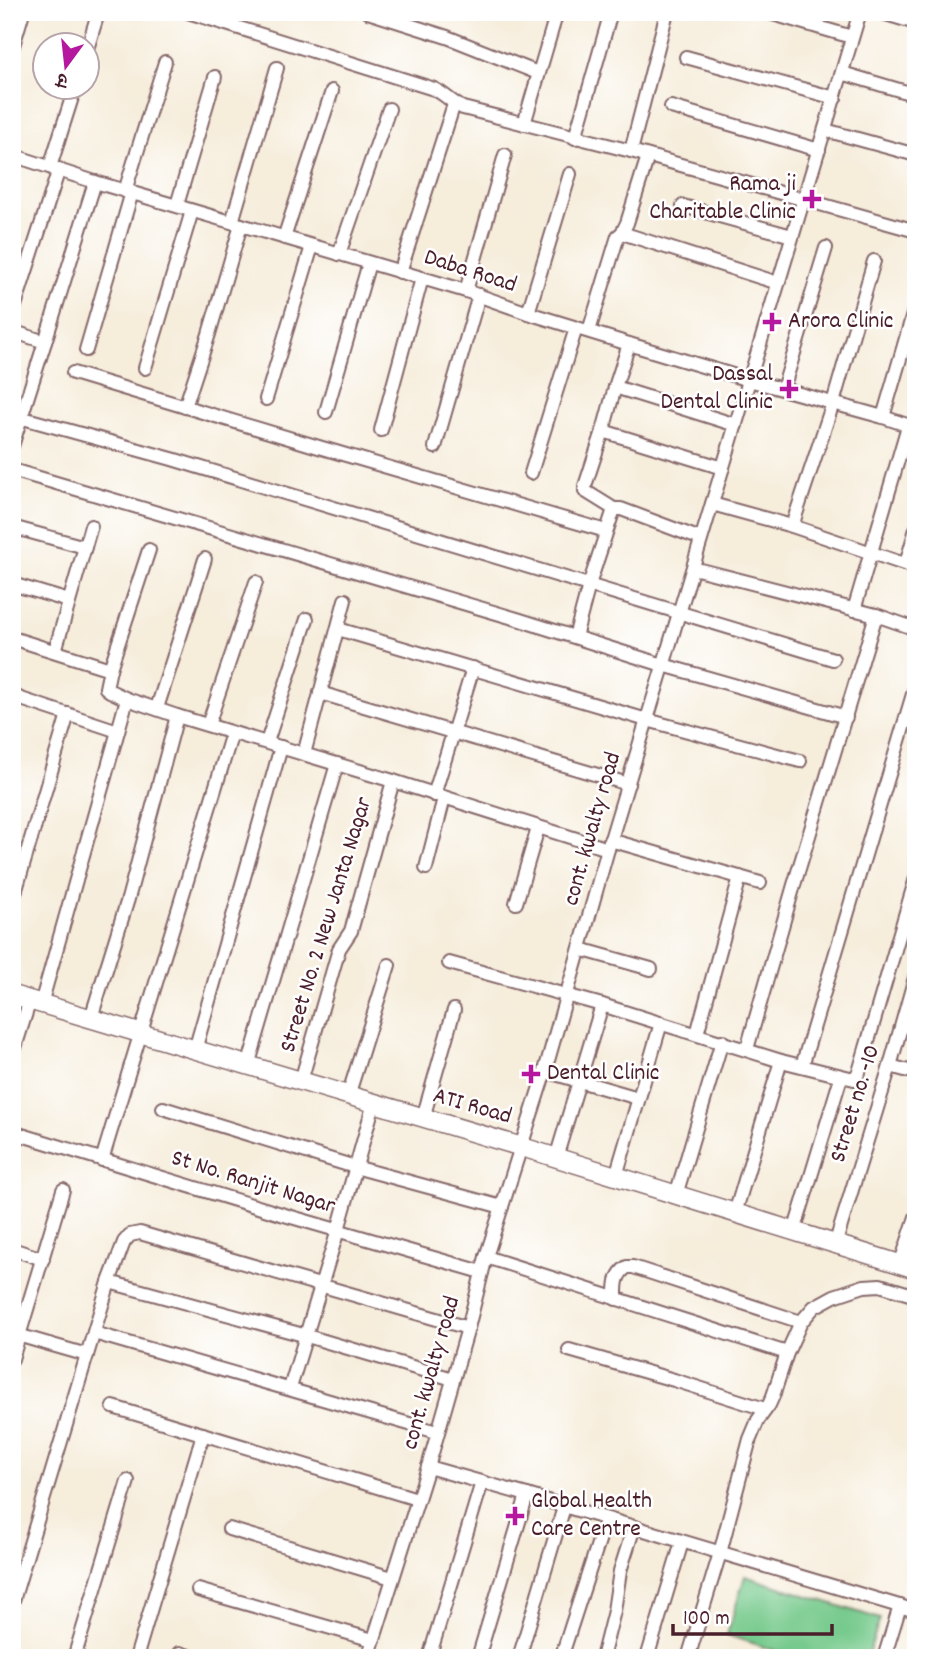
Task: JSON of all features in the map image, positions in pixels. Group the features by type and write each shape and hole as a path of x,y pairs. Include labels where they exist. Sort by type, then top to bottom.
{"street":[{"path":"12,49 23,12"},
{"path":"188,12 203,14 434,89 463,108 631,151 916,231"},
{"path":"368,12 447,37 538,73"},
{"path":"524,124 556,15 536,12"},
{"path":"575,138 611,12"},
{"path":"631,151 667,12"},
{"path":"766,12 852,37"},
{"name":"cont. kwalty road","path":"368,1658 428,1467 486,1257 545,1071 609,845 860,12"},
{"path":"879,12 916,23"},
{"path":"92,32 96,20"},
{"path":"686,57 835,98"},
{"path":"86,350 165,62"},
{"path":"185,407 209,334 277,68"},
{"path":"842,73 916,94"},
{"path":"177,205 215,77"},
{"path":"284,238 332,91"},
{"path":"12,315 71,102"},
{"path":"400,272 454,104"},
{"path":"671,107 819,150"},
{"path":"338,254 389,109"},
{"path":"825,130 916,155"},
{"name":"Daba Road","path":"12,155 94,182 472,293 629,344 912,427"},
{"path":"435,447 505,155"},
{"path":"531,473 582,329 618,236 627,223 648,156"},
{"path":"528,313 570,174"},
{"path":"12,446 16,416 45,342 94,182"},
{"path":"683,206 792,236"},
{"path":"145,368 192,211"},
{"path":"622,233 778,283"},
{"path":"266,399 312,246"},
{"path":"783,389 825,248"},
{"path":"792,526 833,403 874,261"},
{"path":"326,412 369,262"},
{"path":"381,430 422,278"},
{"path":"883,417 916,304"},
{"path":"12,331 45,342"},
{"path":"629,344 584,489 614,509 621,509 701,539"},
{"path":"73,373 606,531"},
{"path":"615,387 736,425"},
{"path":"16,416 172,459 833,659"},
{"path":"854,610 912,427"},
{"path":"603,431 723,468"},
{"path":"12,470 575,636 663,665 846,717"},
{"path":"712,504 792,526 911,566 916,529"},
{"path":"575,636 614,509"},
{"path":"55,651 91,526"},
{"path":"12,527 85,547"},
{"path":"149,550 105,685 107,690 177,716 538,828 760,883"},
{"path":"157,708 205,559"},
{"path":"693,568 876,615 916,629"},
{"path":"208,725 256,582"},
{"path":"12,584 69,601"},
{"path":"304,754 345,600"},
{"path":"747,1049 876,615"},
{"path":"267,742 307,619"},
{"path":"338,629 647,720 800,761"},
{"path":"12,638 110,669"},
{"path":"426,868 452,732 473,668"},
{"path":"802,1066 916,684"},
{"path":"320,693 628,784"},
{"path":"12,713 14,696 118,731"},
{"path":"12,1057 28,999 127,699"},
{"path":"12,903 68,713"},
{"path":"91,1018 128,899 177,716"},
{"path":"102,1160 232,733"},
{"path":"195,1050 281,747"},
{"path":"248,1066 337,764"},
{"name":"Street No. 2 New Janta Nagar","path":"301,1081 339,949 351,931 393,781"},
{"path":"516,903 538,828"},
{"path":"697,1034 740,877"},
{"path":"449,962 602,1005 781,1061 854,1079 859,1072 916,878"},
{"path":"580,948 651,969"},
{"path":"348,1096 389,965"},
{"name":"Street no. -10","path":"835,1245 890,1066 910,1015 916,974"},
{"name":"ATI Road","path":"28,999 522,1147 908,1267"},
{"path":"556,1158 602,1005"},
{"path":"423,1118 454,1010"},
{"path":"616,1177 661,1023"},
{"path":"676,1195 722,1041"},
{"path":"735,1213 781,1061"},
{"path":"890,1066 916,1073"},
{"path":"545,1071 638,1098"},
{"path":"794,1232 841,1077"},
{"path":"290,1388 374,1103"},
{"path":"163,1108 355,1167 502,1207"},
{"name":"St No. Ranjit Nagar","path":"12,1132 482,1272"},
{"path":"12,1359 16,1335 43,1259 63,1190"},
{"path":"908,1267 916,1217"},
{"path":"12,1604 109,1282 124,1242 130,1235 140,1234 468,1328"},
{"path":"12,1249 43,1259"},
{"path":"486,1257 787,1353"},
{"path":"616,1299 618,1276 627,1267 633,1267 801,1322"},
{"path":"109,1282 453,1379"},
{"path":"688,1658 720,1553 750,1438 773,1396 787,1353 801,1322 814,1307 834,1296 864,1286 880,1285 916,1296"},
{"path":"94,1333 437,1432"},
{"path":"16,1335 88,1355"},
{"path":"569,1350 765,1409"},
{"path":"113,1407 417,1499"},
{"path":"136,1658 203,1434"},
{"path":"428,1467 916,1611"},
{"path":"74,1658 128,1481"},
{"path":"429,1658 482,1482"},
{"path":"478,1658 527,1495"},
{"path":"519,1658 564,1507"},
{"path":"561,1658 606,1519"},
{"path":"602,1658 614,1611 620,1571 634,1527"},
{"path":"229,1529 392,1578"},
{"path":"647,1658 682,1542"},
{"path":"198,1590 373,1640"},
{"path":"884,1658 900,1606"},
{"path":"180,1653 195,1658"}],"green space":[{"path":"745,1576 880,1619 867,1658 798,1658 727,1635"}],"place":[{"name":"Rama ji Charitable Clinic","path":"812,199"},
{"name":"Arora Clinic","path":"772,322"},
{"name":"Dassal Dental Clinic","path":"789,389"},
{"name":"Dental Clinic","path":"531,1074"},
{"name":"Global Health Care Centre","path":"515,1516"}]}
